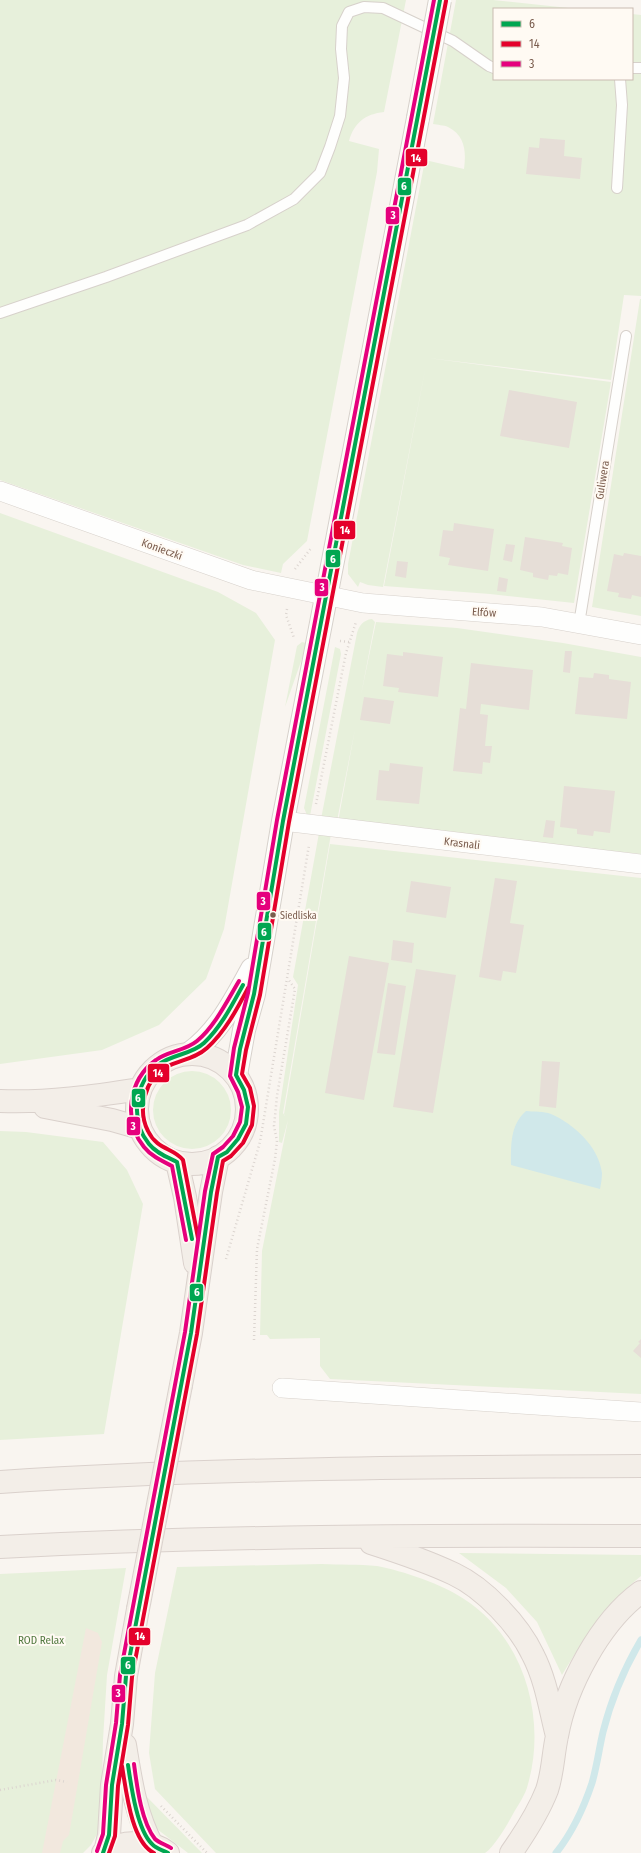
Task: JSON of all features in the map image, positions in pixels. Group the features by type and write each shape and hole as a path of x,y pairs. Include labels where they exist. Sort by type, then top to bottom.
{"main road":[{"path":"190,1054 208,1056 219,1061 236,1075 244,1090 248,1106 246,1124 238,1140 226,1152 212,1161 195,1164 177,1162 161,1154 149,1143 140,1128 137,1109 140,1088 146,1078 158,1065 173,1057 190,1054"},
{"path":"10,1102 116,1093 140,1088"},
{"path":"10,1102 112,1120 140,1128"},
{"path":"104,1852 110,1835 112,1784 122,1724 126,1676 191,1333 211,1192 218,1157"},
{"path":"177,1162 185,1197 198,1282"},
{"path":"0,1482 102,1475 282,1470 641,1466"},
{"path":"0,1546 208,1538 355,1538 468,1535 641,1536"},
{"path":"355,1538 407,1555 455,1575 488,1598 518,1629 533,1655 543,1679 557,1736"},
{"path":"511,1853 537,1814 547,1788 554,1762 557,1736 566,1702 580,1671 597,1641 624,1606 641,1592"},
{"path":"122,1724 132,1789 142,1824 160,1849"},
{"path":"104,1852 116,1846 128,1843 140,1843 160,1849"}],"street":[{"path":"236,1075 244,1030 254,994 259,956 283,821 440,0"},
{"name":"Konieczki","path":"0,491 251,580 327,596"},
{"name":"Elfów","path":"327,596 375,605 542,617 641,635"},
{"name":"Krasnali","path":"283,821 641,864"},
{"path":"190,1054 204,1043 229,1010 259,956"},
{"path":"282,1388 641,1412"}],"lane":[{"path":"0,313 106,277 247,225 294,199 320,173 340,116 344,78 341,49 342,26 350,12 364,7 383,8 453,41 488,66 493,68"},
{"path":"617,188 622,105 620,80"},
{"name":"Guliwera","path":"579,624 626,336"}],"path":[{"path":"293,575 294,571 314,544"},
{"path":"287,608 286,615 292,633"},
{"path":"349,642 355,623 358,620"},
{"path":"225,1260 260,1142 287,978 295,989 277,1096 274,1126 277,1140 275,1159 257,1248 254,1340"},
{"path":"0,1790 56,1780 67,1782"},
{"path":"158,1803 207,1853"}],"shaded area":[{"name":"ROD Relax","path":"116,1578 72,1853 0,1853 0,1598"}],"green space":[{"path":"0,0 406,0 384,112 371,115 361,120 354,129 349,141 379,149 377,172 307,541 283,564 281,573 243,565 0,480"},
{"path":"456,0 493,0 569,8 493,8 493,80 633,80 633,14 641,15 641,296 624,295 611,380 428,358 611,382 574,603 490,594 384,586 426,365 383,587 368,585 360,582 358,587 348,574 348,564 425,160 464,169 465,151 462,140 448,127 433,124"},
{"path":"641,299 641,616 592,607"},
{"path":"0,513 218,592 256,613 275,640 224,929 206,979 159,1025 102,1050 0,1064"},
{"path":"372,619 375,622 361,695 376,622 457,628 563,643 641,657 641,854 338,822 355,729 337,821 321,819 357,633 362,624"},
{"path":"302,642 306,643 305,650 285,707 297,646"},
{"path":"335,647 340,649 341,654 310,816 307,815 304,808"},
{"path":"319,833 331,834 283,1113 285,1116 284,1114 330,844 641,878 641,1394 330,1379 320,1366 320,1338 270,1339 267,1335 260,1335 262,1251 288,1120 282,1143 279,1142 279,1112 298,985 293,977"},
{"path":"192,1071 207,1074 214,1078 224,1088 228,1095 231,1110 228,1125 224,1132 214,1142 207,1146 192,1149 177,1146 170,1142 160,1132 156,1125 153,1110 156,1095 160,1088 170,1078 177,1074"},
{"path":"0,1131 26,1132 103,1142 127,1170 143,1204 104,1434 0,1440"},
{"path":"459,1553 641,1555 641,1576 617,1598 597,1622 579,1647 562,1675 537,1622 506,1588"},
{"path":"322,1564 377,1566 398,1571 445,1588 464,1599 485,1615 502,1635 516,1657 526,1681 532,1706 534,1733 533,1759 524,1796 493,1846 485,1853 216,1853 155,1789 149,1753 155,1673 177,1567"},
{"name":"ROD Relax","path":"126,1568 107,1675 103,1740 101,1827 91,1845 83,1853 60,1853 63,1841 69,1835 102,1642 98,1633 86,1628 42,1853 0,1853 0,1574"},
{"path":"144,1794 202,1853 188,1853 157,1829 149,1818"}],"water":[{"path":"526,1111 548,1113 560,1118 584,1138 591,1146 600,1163 602,1173 600,1189 511,1165 512,1136 517,1123"}],"building":[{"path":"540,138 565,140 564,156 582,158 580,179 526,174 529,147 539,148"},
{"path":"509,390 577,402 569,448 500,436"},
{"path":"454,523 494,529 488,571 448,565 450,558 439,556 443,530 453,531"},
{"path":"525,537 563,543 562,546 572,548 568,575 558,573 557,576 549,575 548,580 533,577 533,573 520,570"},
{"path":"506,544 515,545 512,562 503,560"},
{"path":"624,553 641,556 641,597 632,595 631,599 618,597 619,593 607,591 614,554 623,556"},
{"path":"397,561 408,562 406,578 395,576"},
{"path":"499,577 508,579 506,592 497,591"},
{"path":"565,651 572,651 570,673 563,672"},
{"path":"403,652 443,657 438,697 398,692 399,688 383,686 387,654 403,656"},
{"path":"471,663 533,670 529,710 481,704 480,714 488,715 485,746 492,746 490,763 483,762 482,774 453,771 460,708 466,709"},
{"path":"594,673 609,675 609,679 631,682 627,719 575,714 579,677 593,678"},
{"path":"364,697 394,701 390,724 360,720"},
{"path":"390,763 423,767 419,804 376,800 379,770 389,771"},
{"path":"564,786 615,791 610,833 594,831 593,836 577,834 577,829 560,827"},
{"path":"546,820 555,821 553,838 543,837"},
{"path":"495,878 517,881 510,923 524,925 516,973 503,971 501,981 479,977"},
{"path":"411,881 451,887 446,918 406,912"},
{"path":"393,940 414,943 412,963 391,960"},
{"path":"349,956 389,963 364,1100 325,1093"},
{"path":"416,969 456,975 433,1113 393,1107"},
{"path":"388,983 406,986 395,1055 377,1053"},
{"path":"542,1061 560,1062 556,1108 539,1106"},
{"path":"641,1339 641,1358 633,1351 640,1343 638,1342"}],"waterway":[{"path":"556,1853 577,1820 585,1801 594,1777 603,1732 614,1696 629,1662 641,1640"}],"transit line":[{"name":"3","path":"97,1851 103,1834 106,1785 116,1723 120,1675 185,1332 205,1191 213,1154 223,1147 233,1136 240,1122 242,1107 238,1092 230,1076 234,1048 248,993 277,820 434,0"},
{"name":"6","path":"103,1853 109,1835 112,1785 122,1724 126,1676 191,1333 211,1192 218,1157 227,1152 238,1139 246,1124 248,1107 244,1090 236,1075 240,1049 254,994 283,821 440,0"},
{"name":"14","path":"109,1853 115,1836 118,1786 128,1725 132,1677 197,1334 217,1193 223,1161 231,1156 243,1143 252,1125 254,1106 250,1088 242,1074 246,1050 260,995 289,822 446,1"},
{"name":"3","path":"186,1240 172,1166 150,1153 137,1137 131,1113 134,1089 139,1078 156,1060 187,1047 203,1035 220,1013 239,981"},
{"name":"6","path":"192,1239 177,1162 158,1152 149,1144 143,1135 139,1124 137,1103 144,1082 150,1073 163,1061 193,1050 204,1043 221,1023 243,985"},
{"name":"14","path":"198,1238 183,1160 175,1153 156,1142 152,1137 145,1123 143,1105 148,1087 159,1072 166,1067 198,1055 207,1048 230,1020 248,988"},
{"name":"3","path":"134,1764 140,1803 146,1823 155,1839 171,1848"},
{"name":"6","path":"128,1765 142,1829 154,1846 168,1853"},
{"name":"14","path":"122,1766 128,1801 135,1827 146,1847 154,1853"}],"place":[{"name":"Siedliska","path":"273,915"}]}
